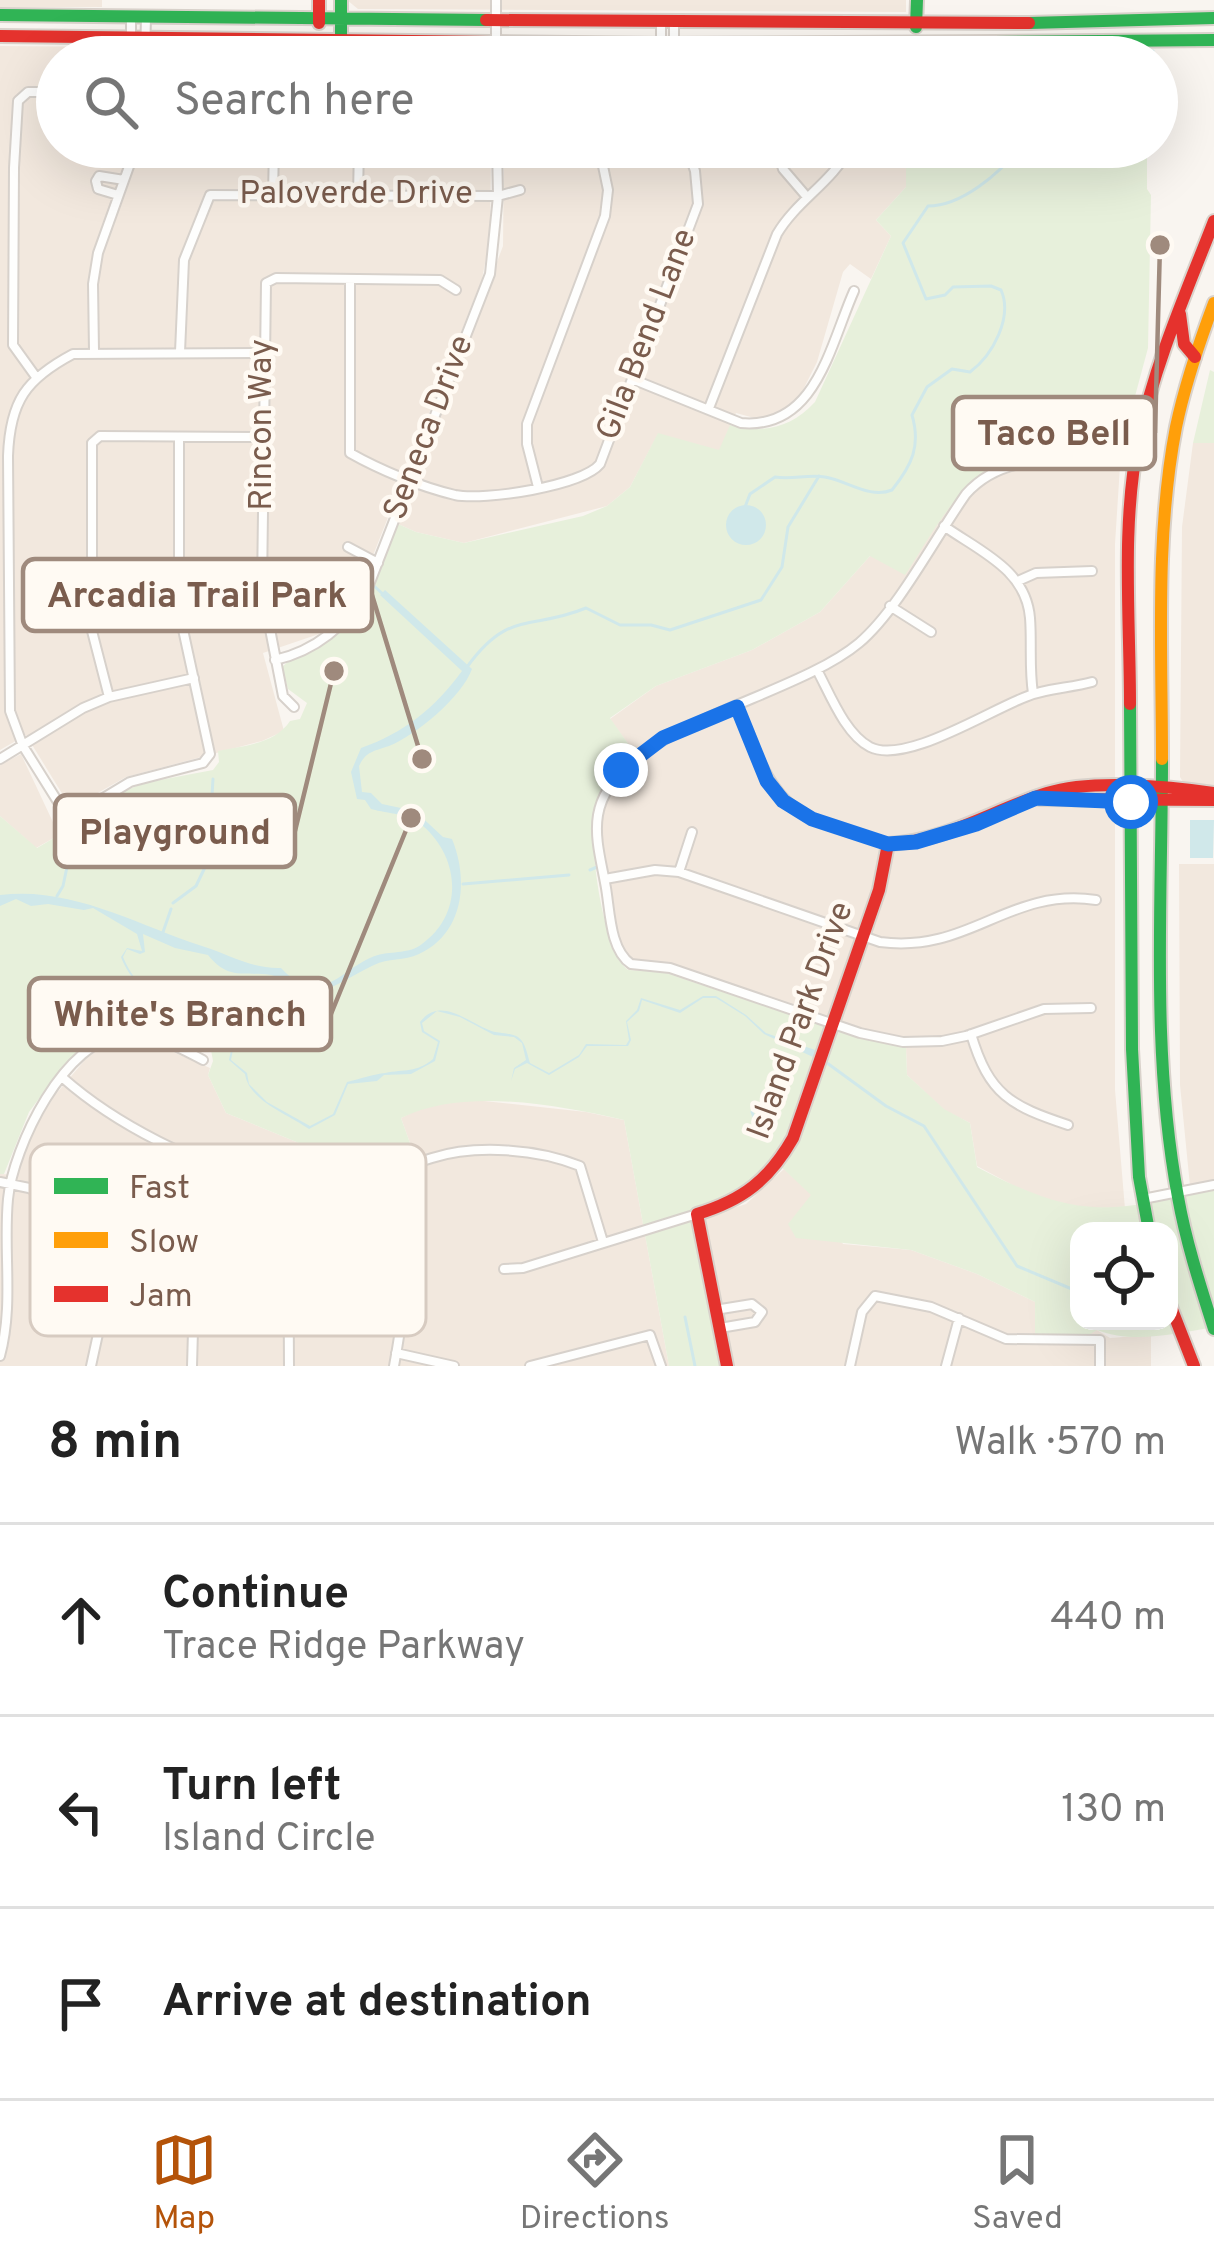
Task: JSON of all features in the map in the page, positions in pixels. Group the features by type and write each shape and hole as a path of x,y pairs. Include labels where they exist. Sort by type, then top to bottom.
{"main road":[{"path":"319,0 319,36"},
{"path":"340,36 341,0"},
{"path":"916,36 917,0"},
{"path":"0,15 916,25 1214,18"},
{"path":"1142,20 1143,36"},
{"path":"1029,22 1029,36"},
{"path":"0,36 36,36"},
{"path":"1178,42 1214,40"},
{"path":"1147,1222 1132,1048 1129,523 1138,443 1156,369 1214,221"},
{"path":"1214,302 1172,447 1166,500 1162,796 1165,1124 1183,1239 1214,1329"},
{"path":"1179,307 1180,332 1195,357"},
{"path":"888,844 916,842 976,824 1052,790 1214,796"},
{"name":"Island Park Drive","path":"697,1214 738,1202 772,1174 793,1138 863,937 888,844"},
{"path":"697,1214 727,1366"},
{"path":"1178,1326 1194,1366"}],"street":[{"path":"57,0 57,16"},
{"path":"496,0 497,36"},
{"path":"138,36 139,17"},
{"path":"138,36 139,17"},
{"path":"667,24 667,36"},
{"path":"36,92 18,100 13,345 36,377"},
{"path":"94,351 93,284 98,253 128,168"},
{"path":"273,194 274,168"},
{"path":"358,194 359,168"},
{"name":"Seneca Drive","path":"275,660 299,652 343,623 362,599 490,274 497,168"},
{"path":"538,487 527,424 605,216 605,168"},
{"name":"Gila Bend Lane","path":"350,279 347,441 353,455 469,496 538,487 592,472 600,464 698,204 691,168"},
{"path":"782,168 807,197"},
{"path":"709,409 777,233 788,214 838,168"},
{"path":"118,195 98,189 96,181 111,175 124,180"},
{"name":"Paloverde Drive","path":"180,352 184,260 206,200 213,194 498,196 520,190"},
{"path":"350,279 440,280 456,290"},
{"name":"Rincon Way","path":"294,707 283,696 262,588 268,281 350,279"},
{"path":"632,379 741,423 784,418 804,402 854,291"},
{"path":"178,437 179,610 209,759 130,782 72,817 23,746 10,711 4,456 20,397 36,377 73,354 263,353"},
{"path":"109,697 92,614 92,443 100,436 262,437"},
{"path":"1091,1008 1044,1009 942,1041 903,1042 831,1028 670,968 626,961 617,947 597,834 599,811 621,770 663,738 817,670 864,638 972,487 1001,468 1030,461 1100,462"},
{"path":"944,526 1018,581 1030,613 1033,693"},
{"path":"348,548 378,563"},
{"path":"1018,581 1036,573 1092,571"},
{"path":"890,606 931,632"},
{"path":"817,670 860,739 889,752 918,745 1033,693 1092,682"},
{"path":"0,758 109,697 194,678"},
{"path":"737,707 767,781 783,801 812,819 888,844"},
{"path":"679,872 692,832"},
{"path":"604,879 655,870 679,872 863,937 916,945 952,938 1045,898 1096,899"},
{"path":"971,1034 985,1073 1008,1101 1068,1126"},
{"path":"0,1356 8,1300 5,1183 44,1100 86,1051 103,1040 123,1035 163,1040 203,1060"},
{"path":"63,1078 94,1106 165,1144"},
{"path":"426,1162 467,1150 560,1159 580,1166 603,1242"},
{"path":"1143,1199 1214,1185"},
{"name":"Island Park Drive","path":"504,1269 523,1268 697,1214"},
{"path":"850,1366 862,1312 875,1296 900,1298 1006,1339 1100,1340 1100,1366"},
{"path":"715,1310 752,1304 763,1312 754,1322 719,1328"},
{"path":"946,1366 959,1318"},
{"path":"530,1366 650,1335 661,1366"},
{"path":"91,1366 98,1336"},
{"path":"192,1366 193,1336"},
{"path":"288,1336 289,1366"},
{"path":"394,1366 399,1336"},
{"path":"396,1353 454,1366"}],"shaded area":[{"path":"0,0 102,0 102,7 0,7"},
{"path":"347,0 906,0 906,12 358,9"},
{"path":"0,46 36,46 36,168 491,168 490,237 482,279 359,591 319,634 263,653 284,731 126,777 71,808 26,735 0,750"},
{"path":"504,168 906,168 906,187 876,220 891,236 871,279 850,264 843,272 817,362 800,396 782,411 758,419 736,413 720,451 658,434 630,487 607,506 464,543 398,524 503,246"},
{"path":"1024,398 1134,400 1120,466 1115,544 1115,1090 1125,1209 1083,1209 1033,1196 977,1166 970,1123 944,1110 907,1075 906,1047 864,1039 663,972 628,970 612,950 591,842 596,801 611,774 634,752 610,719 656,686 752,650 820,612 870,556 951,506 965,487 1006,460"},
{"path":"1193,443 1214,443 1214,788 1186,787 1180,777 1182,527"},
{"path":"21,754 59,835 36,848 0,816 0,765"},
{"path":"1179,864 1214,864 1214,1190 1191,1196 1180,1085"},
{"path":"120,1039 150,1042 210,1068 208,1075 226,1113 301,1144 30,1144 30,1336 426,1336 426,1144 410,1144 401,1118 425,1106 484,1101 624,1120 669,1366 0,1366 0,1174 16,1175 30,1136 55,1095 102,1046"},
{"path":"784,1169 812,1195 843,1244 911,1250 977,1274 1035,1302 1035,1336 1097,1330 1110,1338 1151,1335 1151,1366 733,1366 705,1217 746,1204"}],"green space":[{"path":"906,168 1147,168 1151,195 1148,348 1134,400 1024,398 1024,457 984,474 968,487 905,575 870,556 820,612 752,650 656,686 610,718 634,752 611,776 596,805 594,842 604,917 628,970 663,972 864,1039 906,1047 907,1075 944,1109 970,1123 977,1167 1012,1184 1068,1204 1093,1207 1146,1204 1214,1190 1214,1327 1154,1336 1097,1330 1087,1336 1035,1336 1035,1302 977,1274 911,1250 796,1238 788,1224 811,1195 774,1160 729,1197 692,1211 720,1366 669,1366 624,1120 511,1102 453,1103 401,1118 410,1144 301,1144 226,1113 208,1075 211,1050 138,1029 93,1040 61,1069 29,1112 4,1174 0,1174 0,816 37,848 59,835 55,827 78,822 115,795 144,783 213,770 219,762 218,751 267,739 300,719 307,703 288,689 282,667 331,637 359,609 398,524 464,543 583,516 607,506 630,487 658,433 719,450 730,425 765,429 796,418 815,402 891,236 876,220 906,187"},
{"path":"1210,370 1214,372 1214,443 1193,443"}],"water":[{"path":"746,505 760,511 766,525 760,539 746,545 732,539 726,525 732,511"},
{"path":"385,590 472,669 437,714 400,741 368,754 359,766 362,792 371,793 382,804 415,811 443,837 452,839 461,888 454,919 434,945 419,954 379,963 305,996 275,976 230,972 208,955 143,934 145,952 127,949 123,957 128,968 148,991 177,1002 202,997 177,1006 147,993 131,975 121,957 127,948 142,951 137,934 93,908 31,906 16,899 0,906 0,895 77,901 250,964 281,968 308,986 331,982 378,955 422,944 436,931 451,901 450,869 444,853 417,822 371,809 365,800 357,799 351,772 361,748 418,718 462,671 380,595"},
{"path":"1190,820 1214,820 1213,858 1190,858"},
{"path":"703,996 716,996 766,1033 818,1051 815,1058 764,1034 716,998 703,998 680,1013 642,1000 639,1011 627,1022 631,1040 628,1046 587,1046 579,1057 549,1075 527,1063 515,1069 511,1081 514,1068 526,1060 522,1043 437,1011 453,1013 518,1037 525,1045 530,1063 549,1073 579,1055 586,1044 626,1045 626,1021 641,998 680,1010"},
{"path":"208,997 230,1000 239,1004 253,1015 250,1023 237,1028 231,1060 247,1073 249,1084 267,1102 310,1126 333,1114 347,1082 416,1069 433,1059 438,1042 422,1032 420,1022 436,1011 422,1023 424,1031 440,1041 435,1061 411,1074 348,1084 335,1115 309,1129 261,1099 229,1060 236,1025 250,1016 235,1003"}],"waterway":[{"path":"745,507 750,494 775,477 819,476 867,491 892,490 913,455 912,415 927,387 952,369 970,372 978,365 999,335 1004,312 1001,290 991,286 953,287 945,295 926,299 903,243 928,206 954,200 1001,168"},
{"path":"467,667 508,629 586,608 620,625 670,630 761,600 782,567 788,527 819,476"},
{"path":"373,585 385,596"},
{"path":"173,903 196,886 208,861 213,779"},
{"path":"57,896 75,829"},
{"path":"590,870 597,867"},
{"path":"463,884 569,875"},
{"path":"162,935 171,909"},
{"path":"812,1052 886,1106 924,1126 1017,1266 1070,1288"},
{"path":"752,1112 761,1135"},
{"path":"685,1317 695,1366"}],"traffic: fast":[{"path":"341,0 341,36"},
{"path":"916,27 917,0"},
{"path":"0,15 486,20"},
{"path":"1029,23 1214,18"},
{"path":"1178,40 1214,40"},
{"path":"1130,704 1132,1049 1139,1177 1147,1222"},
{"path":"1162,759 1164,1088 1181,1214 1214,1329"}],"traffic: slow":[{"path":"1162,759 1161,592 1169,468 1184,395 1214,303"}],"traffic: jam":[{"path":"319,0 319,23"},
{"path":"486,20 1029,23"},
{"path":"0,36 36,36"},
{"path":"1130,704 1128,537 1133,471 1162,355 1214,221"},
{"path":"1180,314 1184,344 1195,357"},
{"path":"727,1366 697,1214 753,1187 793,1138 879,890 888,844 950,831 1065,789 1130,785 1214,793"},
{"path":"1039,799 1214,800"},
{"path":"1178,1325 1194,1366"}],"place":[{"name":"Taco Bell","path":"1160,245"},
{"name":"Playground","path":"334,671"},
{"name":"Arcadia Trail Park","path":"422,759"},
{"name":"White's Branch","path":"411,818"}],"route":[{"path":"621,770 663,738 737,707 767,781 783,801 812,819 888,844 916,842 976,824 1036,798 1131,802"}]}
